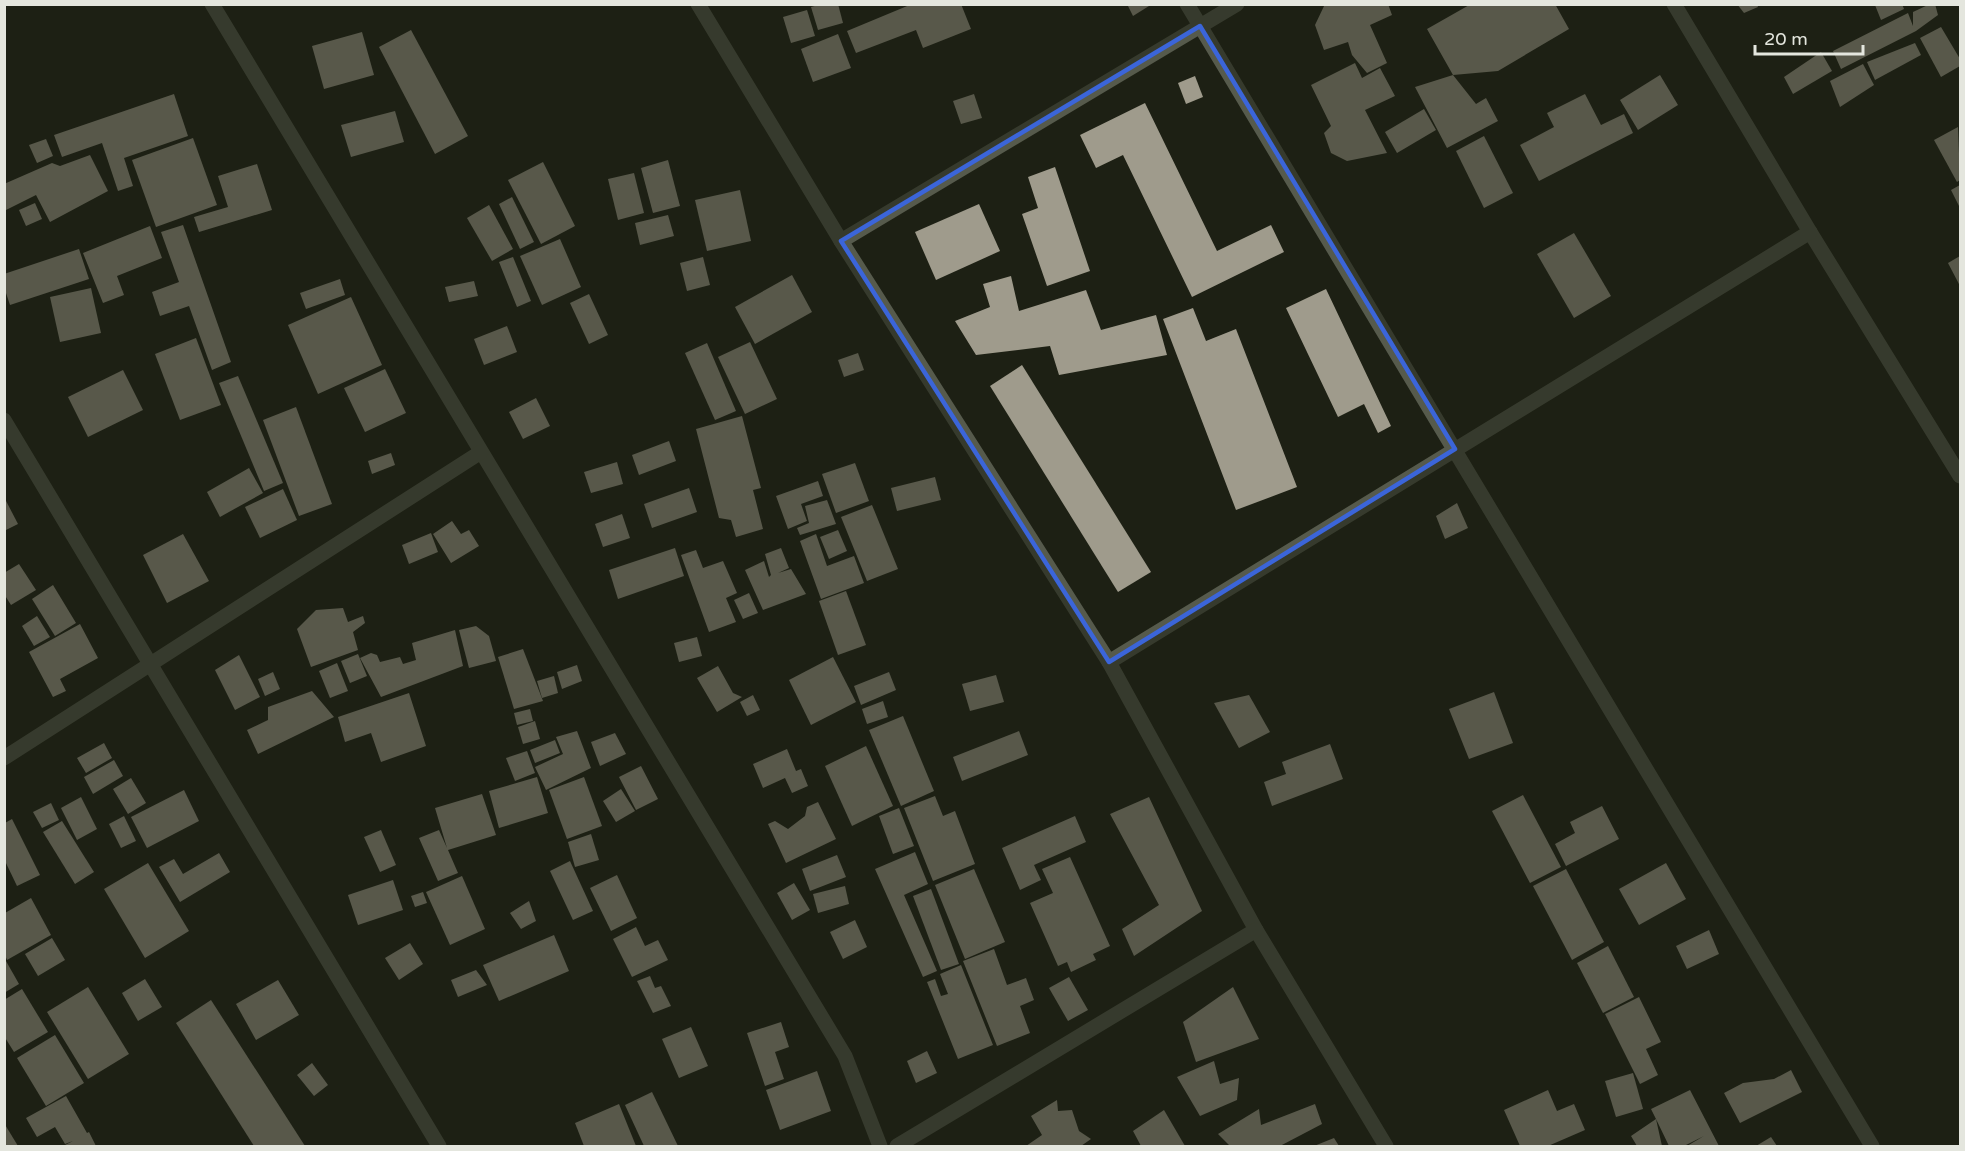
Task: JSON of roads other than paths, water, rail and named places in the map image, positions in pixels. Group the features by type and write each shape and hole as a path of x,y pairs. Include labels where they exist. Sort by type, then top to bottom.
{"street":[{"path":"213,4 845,1056 880,1146"},
{"path":"698,4 841,240 1109,662 1256,930 1386,1146"},
{"path":"1187,4 1872,1146"},
{"path":"841,240 1237,4"},
{"path":"1674,4 1810,232 1960,476"},
{"path":"1109,662 1810,232"},
{"path":"4,420 439,1146"},
{"path":"4,758 481,452"},
{"path":"897,1146 1256,930"}]}
